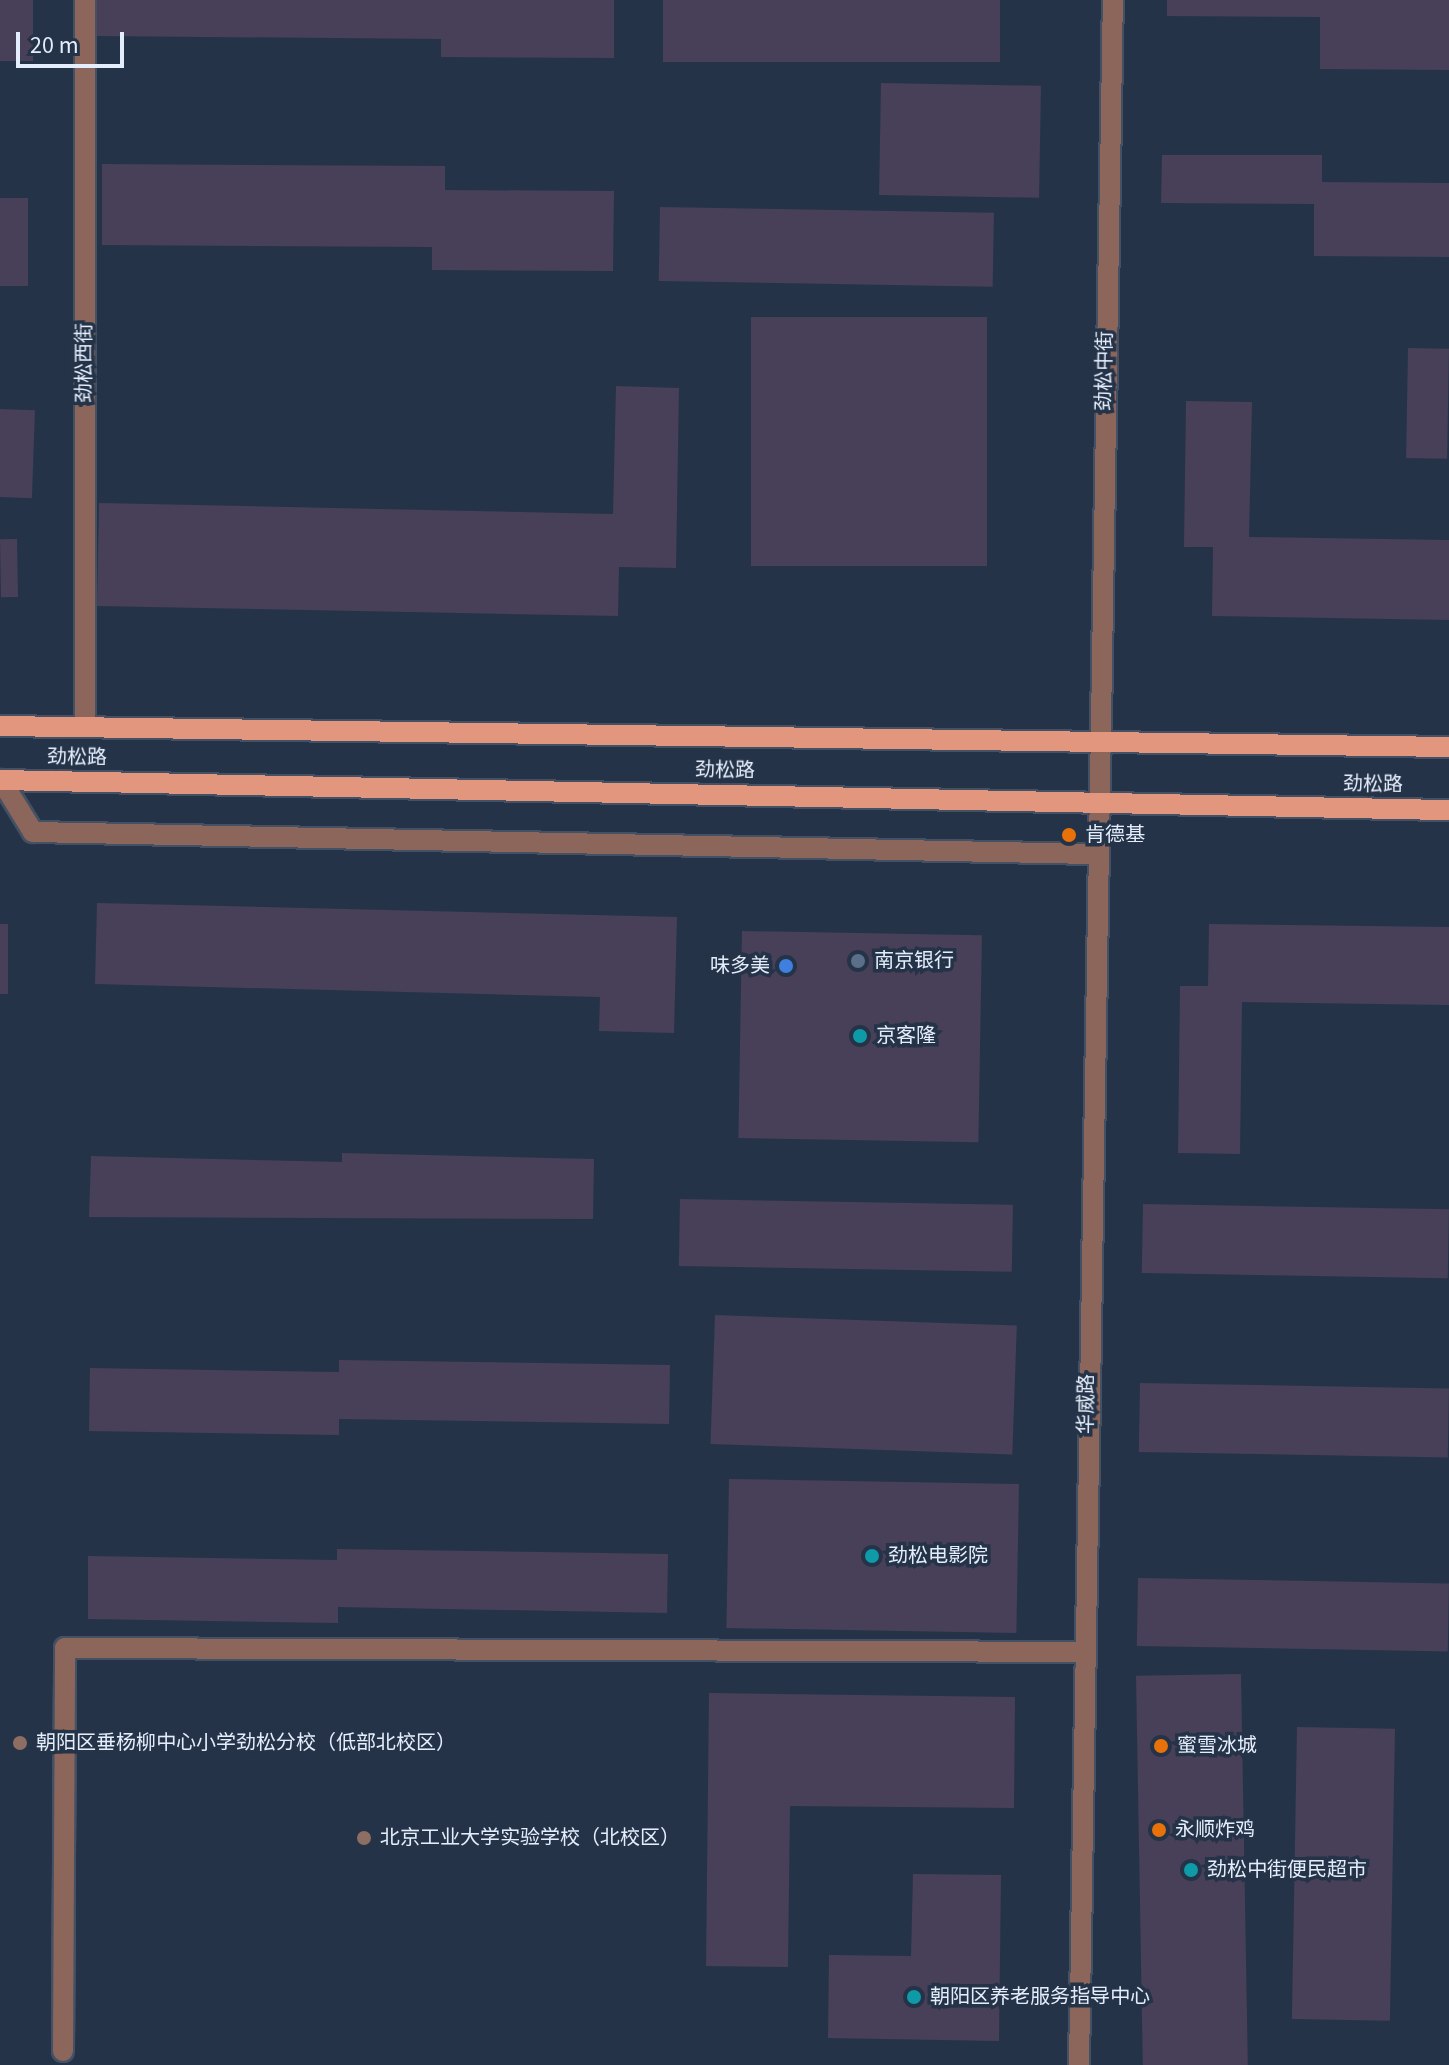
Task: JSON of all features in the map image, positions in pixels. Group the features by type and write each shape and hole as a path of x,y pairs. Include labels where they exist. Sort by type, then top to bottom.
{"main road":[{"name":"劲松路","path":"0,726 1449,747"},
{"name":"劲松路","path":"0,780 1449,810"}],"street":[{"name":"劲松西街","path":"85,0 85,727"},
{"name":"劲松中街","path":"1096,742 1113,0"},
{"name":"华威路","path":"1079,2065 1096,742"},
{"path":"0,780 33,832 1094,854"},
{"path":"63,2051 65,1648 1084,1652"}],"building":[{"path":"0,0 33,0 33,61 0,61"},
{"path":"97,0 614,0 614,58 441,57 441,39 97,36"},
{"path":"663,0 1000,0 1000,62 663,62"},
{"path":"1167,0 1449,0 1449,70 1320,69 1320,17 1167,16"},
{"path":"881,83 1041,86 1039,198 879,195"},
{"path":"1162,155 1322,155 1322,182 1449,183 1449,257 1314,256 1314,204 1161,203"},
{"path":"102,164 445,166 445,190 614,191 613,271 432,270 432,247 102,245"},
{"path":"0,198 28,198 28,286 0,286"},
{"path":"660,207 994,213 993,287 659,281"},
{"path":"751,317 987,317 987,566 751,566"},
{"path":"1408,348 1449,349 1447,459 1406,458"},
{"path":"616,386 679,388 676,568 619,567 618,616 97,606 99,503 613,514"},
{"path":"1186,401 1252,402 1249,537 1449,540 1449,620 1212,616 1213,547 1184,547"},
{"path":"0,409 35,410 32,498 0,497"},
{"path":"0,539 17,539 18,597 1,597"},
{"path":"97,903 677,917 674,1033 599,1031 600,997 95,984"},
{"path":"0,924 8,924 8,994 0,994"},
{"path":"1209,924 1449,927 1449,1005 1242,1002 1240,1154 1178,1153 1180,986 1208,986"},
{"name":"京客隆","path":"742,931 982,935 978,1142 738,1138"},
{"path":"342,1153 594,1159 593,1219 89,1217 91,1156 342,1162"},
{"path":"680,1199 1013,1205 1012,1272 679,1266"},
{"path":"1143,1204 1449,1209 1448,1278 1142,1273"},
{"path":"715,1315 1017,1326 1012,1454 710,1444"},
{"path":"339,1360 670,1365 669,1424 339,1419 339,1435 89,1431 90,1368 339,1372"},
{"path":"1140,1383 1449,1388 1448,1457 1139,1452"},
{"name":"劲松电影院","path":"729,1479 1019,1484 1016,1633 726,1628"},
{"path":"337,1549 668,1554 667,1613 338,1607 338,1623 88,1619 88,1556 337,1560"},
{"path":"1138,1578 1449,1583 1448,1651 1137,1646"},
{"name":"劲松中街便民超市","path":"1241,1674 1248,2065 1143,2065 1136,1676"},
{"path":"709,1693 1015,1697 1014,1808 790,1806 788,1967 706,1966"},
{"path":"1297,1727 1395,1729 1390,2021 1292,2019"},
{"name":"朝阳区养老服务指导中心","path":"913,1874 1001,1875 999,2041 828,2038 829,1955 911,1956"}],"place":[{"name":"肯德基","path":"1069,835"},
{"name":"南京银行","path":"858,961"},
{"name":"味多美","path":"786,966"},
{"name":"京客隆","path":"860,1036"},
{"name":"劲松电影院","path":"872,1556"},
{"name":"朝阳区垂杨柳中心小学劲松分校（低部北校区）","path":"20,1743"},
{"name":"蜜雪冰城","path":"1161,1746"},
{"name":"永顺炸鸡","path":"1159,1830"},
{"name":"北京工业大学实验学校（北校区）","path":"364,1838"},
{"name":"劲松中街便民超市","path":"1191,1870"},
{"name":"朝阳区养老服务指导中心","path":"914,1997"}]}
